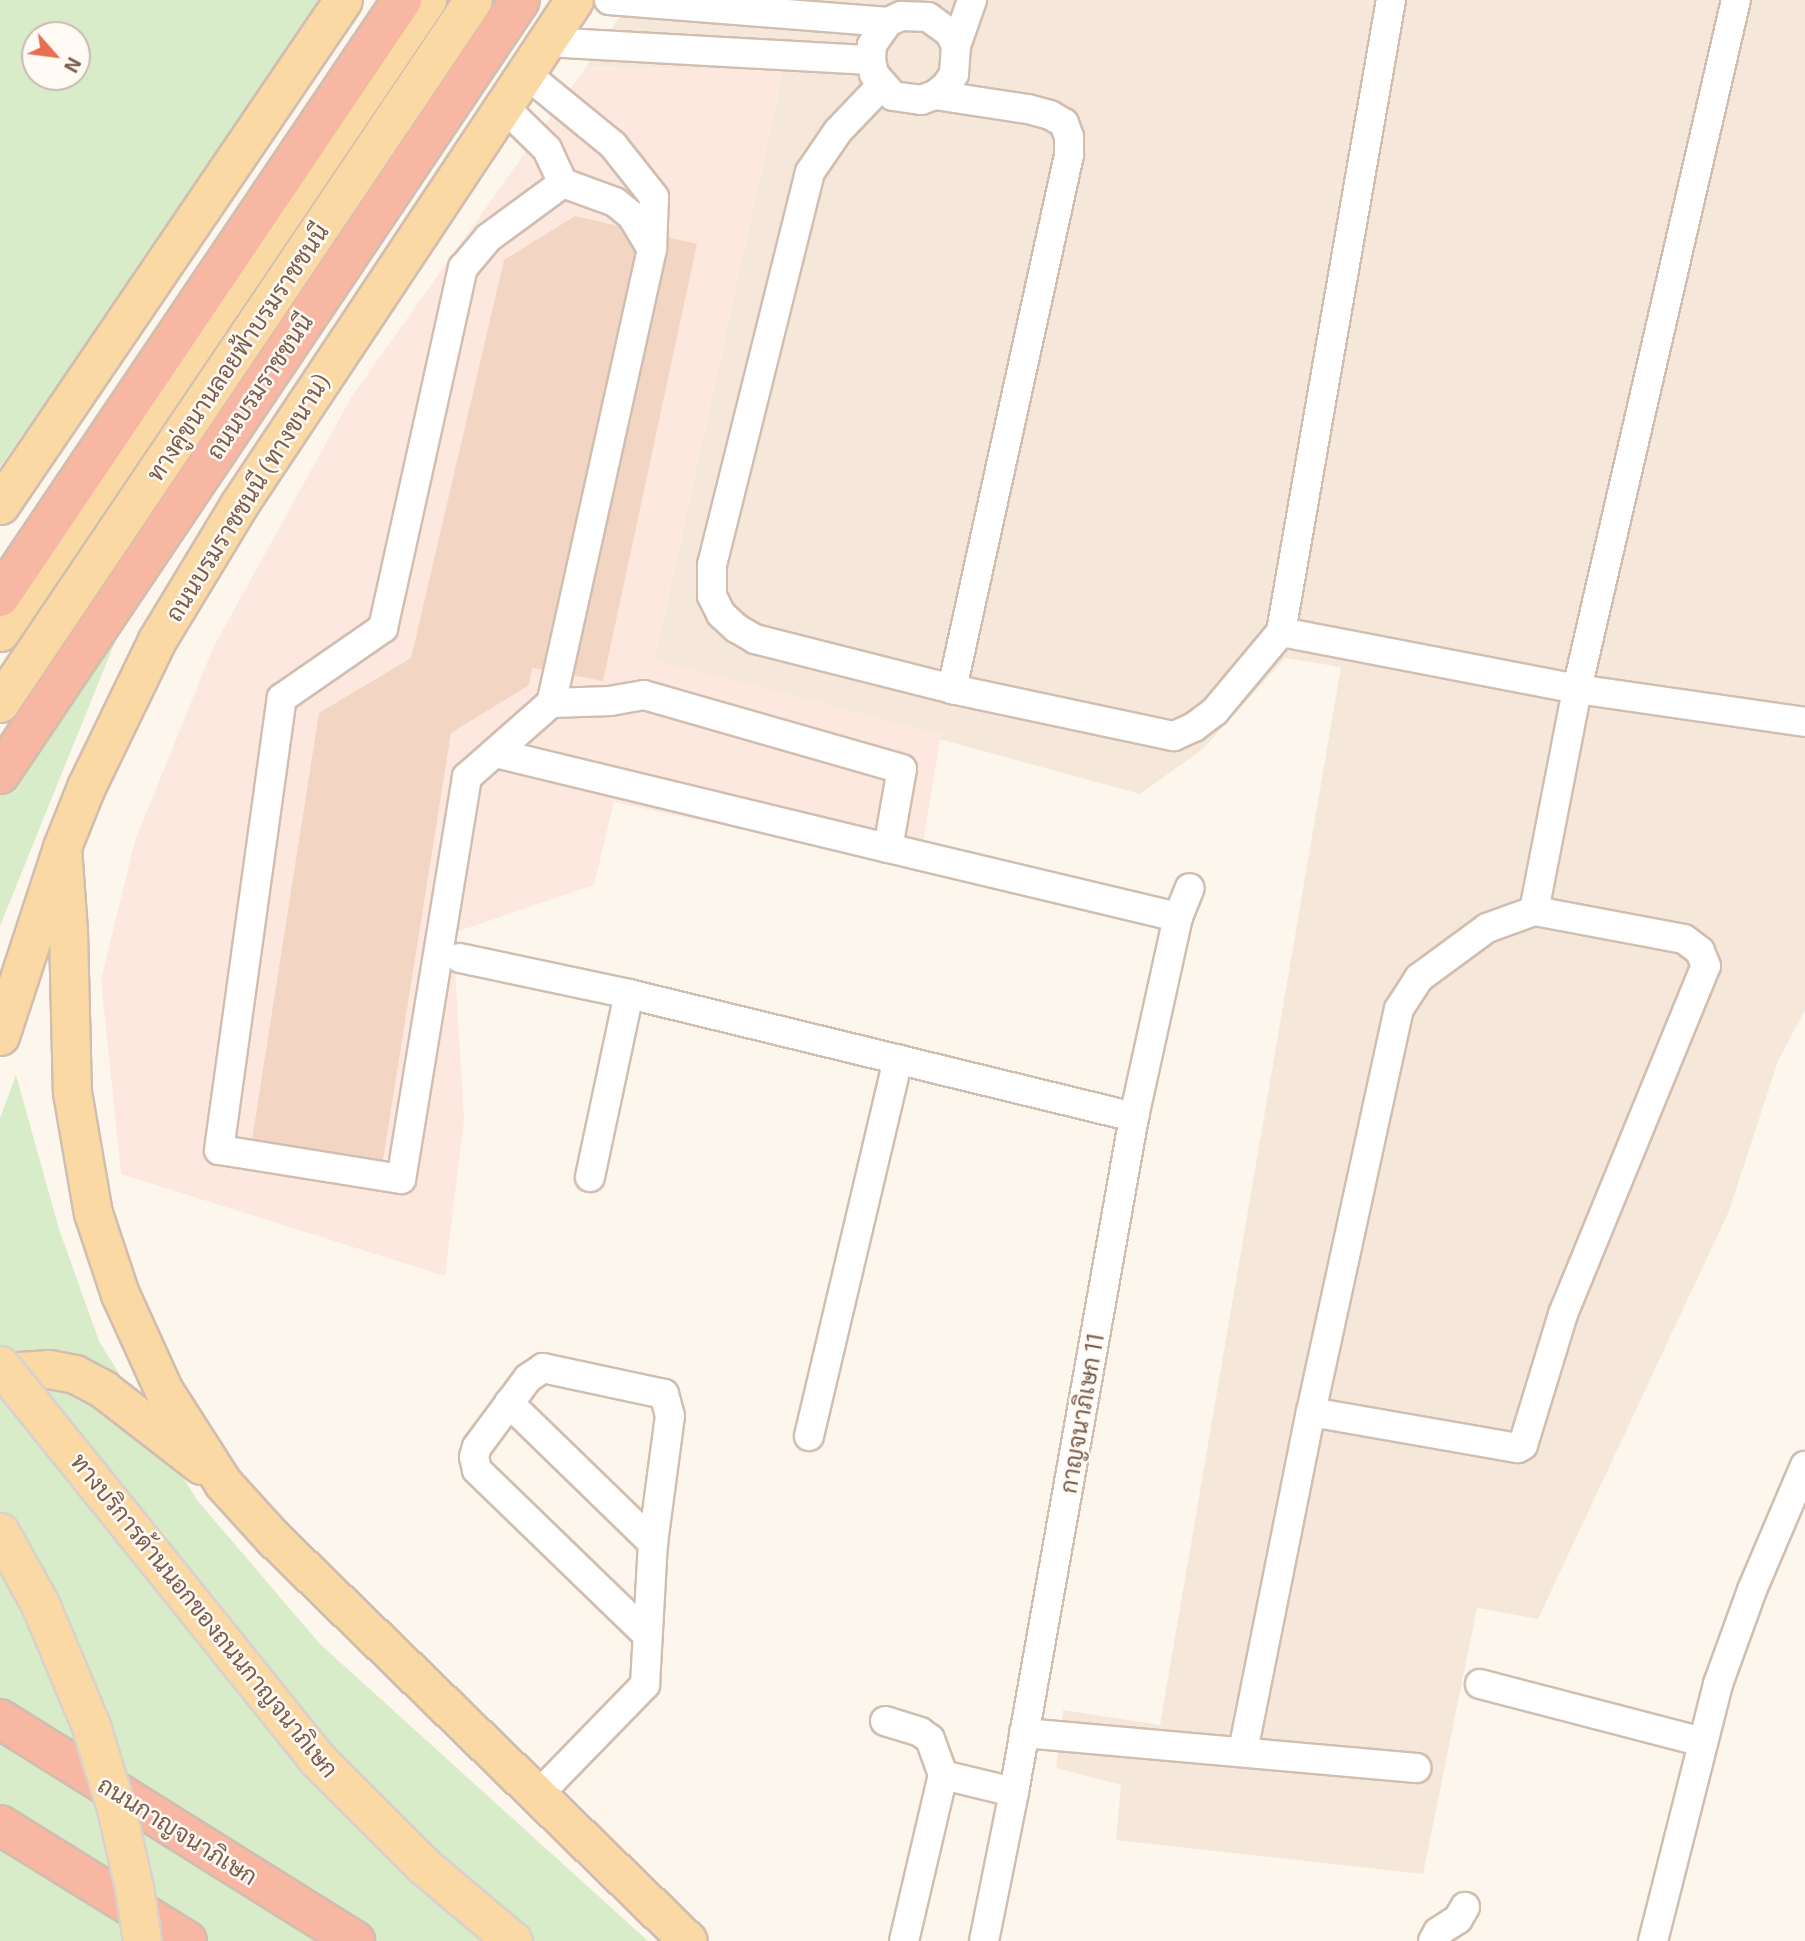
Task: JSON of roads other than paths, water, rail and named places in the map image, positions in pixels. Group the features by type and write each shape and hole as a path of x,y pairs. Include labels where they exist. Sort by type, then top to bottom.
{"highway":[{"path":"0,597 402,0"},
{"name":"ถนนบรมราชชนนี","path":"0,774 520,0"},
{"name":"ถนนกาญจนาภิเษก","path":"0,1719 355,1941"},
{"path":"0,1825 187,1941"}],"main road":[{"path":"0,505 343,0"},
{"name":"ทางคู่ขนานลอยฟ้าบรมราชชนนี","path":"0,632 427,0"},
{"name":"ทางคู่ขนานลอยฟ้าบรมราชชนนี","path":"0,704 473,0"},
{"name":"ถนนบรมราชชนนี (ทางขนาน)","path":"0,1036 62,848 119,716 196,573 575,0"},
{"path":"62,848 68,931 72,1091 93,1213 120,1294 163,1389 223,1483"},
{"name":"ทางบริการด้านนอกของถนนกาญจนาภิเษก","path":"0,1364 318,1760 424,1866 513,1941"},
{"path":"0,1377 20,1370 50,1368 75,1374 103,1389 223,1483 273,1538 688,1941"},
{"path":"0,1532 40,1604 91,1726 119,1821 142,1941"}],"street":[{"path":"609,0 888,22 901,16 929,17 945,28 956,46"},
{"path":"888,22 873,45 871,60 874,74 881,86 892,96 921,100 935,95 946,86 954,74 956,46 972,0"},
{"path":"881,86 838,131 810,172 712,565 712,596 721,614 736,628 755,639 952,689 1174,736 1194,727 1215,711 1280,632 1391,0"},
{"path":"1534,911 1577,689 1736,0"},
{"path":"546,42 871,60"},
{"path":"526,73 613,145 654,197 652,249 551,703 467,777 401,1179 219,1150 282,698 383,628 463,268 488,238 563,183"},
{"path":"935,95 1050,115 1064,123 1069,137 1066,168 952,689"},
{"path":"503,106 547,149 563,183 615,202 632,216 652,249"},
{"path":"1280,632 1577,689 1805,722"},
{"path":"551,703 611,701 644,695 902,769 888,848"},
{"path":"495,753 1178,917"},
{"name":"กาญจนาภิเษก 11","path":"984,1941 1014,1793 1134,1117 1178,917 1190,887"},
{"path":"1243,1751 1311,1412 1399,1009 1419,978 1487,928 1534,911 1684,939 1700,951 1706,965 1563,1314 1523,1445 1518,1448 1311,1412"},
{"path":"460,958 629,994 1134,1117"},
{"path":"590,1177 629,994"},
{"path":"809,1436 898,1059"},
{"path":"537,1796 642,1690 647,1678 646,1634 653,1543 670,1416 664,1394 543,1367 533,1373 477,1447 474,1457 477,1470 646,1634"},
{"path":"509,1403 653,1543"},
{"path":"1653,1941 1718,1684 1805,1466"},
{"path":"1480,1684 1703,1742"},
{"path":"885,1721 920,1732 930,1740 943,1775 904,1941"},
{"path":"1024,1733 1416,1768"},
{"path":"943,1775 1014,1793"},
{"path":"1433,1941 1438,1932 1458,1919 1465,1907"}]}
